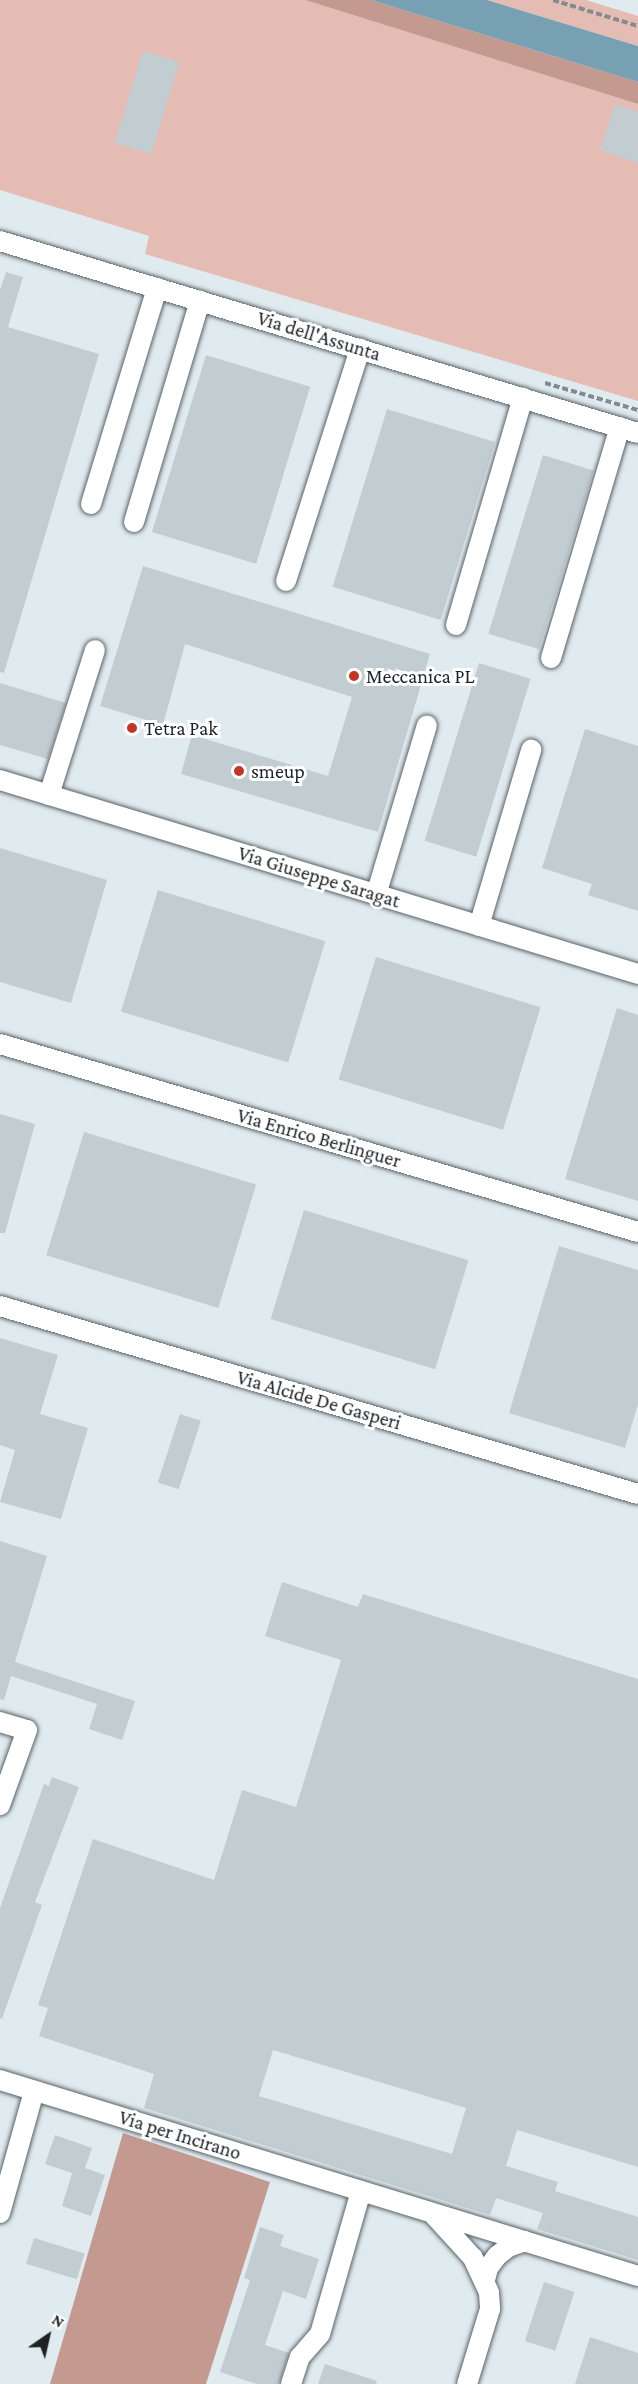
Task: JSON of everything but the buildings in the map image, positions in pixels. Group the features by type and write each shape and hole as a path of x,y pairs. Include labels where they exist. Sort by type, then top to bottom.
{"street":[{"name":"Via dell'Assunta","path":"0,241 629,430"},
{"path":"91,504 157,288"},
{"path":"134,522 200,301"},
{"path":"286,581 360,349"},
{"path":"456,625 523,398"},
{"path":"551,658 629,430"},
{"path":"50,795 95,650"},
{"path":"376,895 427,725"},
{"path":"479,926 531,750"},
{"name":"Via Giuseppe Saragat","path":"0,780 638,974"},
{"name":"Via Enrico Berlinguer","path":"0,1044 638,1232"},
{"name":"Via Alcide De Gasperi","path":"0,1306 638,1494"},
{"path":"0,1722 27,1730 0,1805"},
{"name":"Via per Incirano","path":"0,2080 638,2276"},
{"path":"0,2213 4,2171 34,2091"},
{"path":"291,2384 300,2357 320,2334 361,2191"},
{"path":"431,2212 473,2258 485,2280 490,2309 467,2384"},
{"path":"485,2280 488,2268 497,2256 508,2247 525,2241"}],"path":[{"path":"554,0 638,26"}],"shaded area":[{"path":"0,0 305,0 638,104 638,401 145,254 149,236 0,190"},
{"path":"305,0 371,0 638,82 638,104"},
{"path":"487,0 586,0 638,16 638,46"},
{"path":"123,2133 270,2182 206,2384 50,2384"}],"water":[{"path":"371,0 487,0 638,46 638,82"}],"place":[{"name":"Meccanica PL","path":"354,676"},
{"name":"Tetra Pak","path":"132,728"},
{"name":"smeup","path":"239,771"}]}
